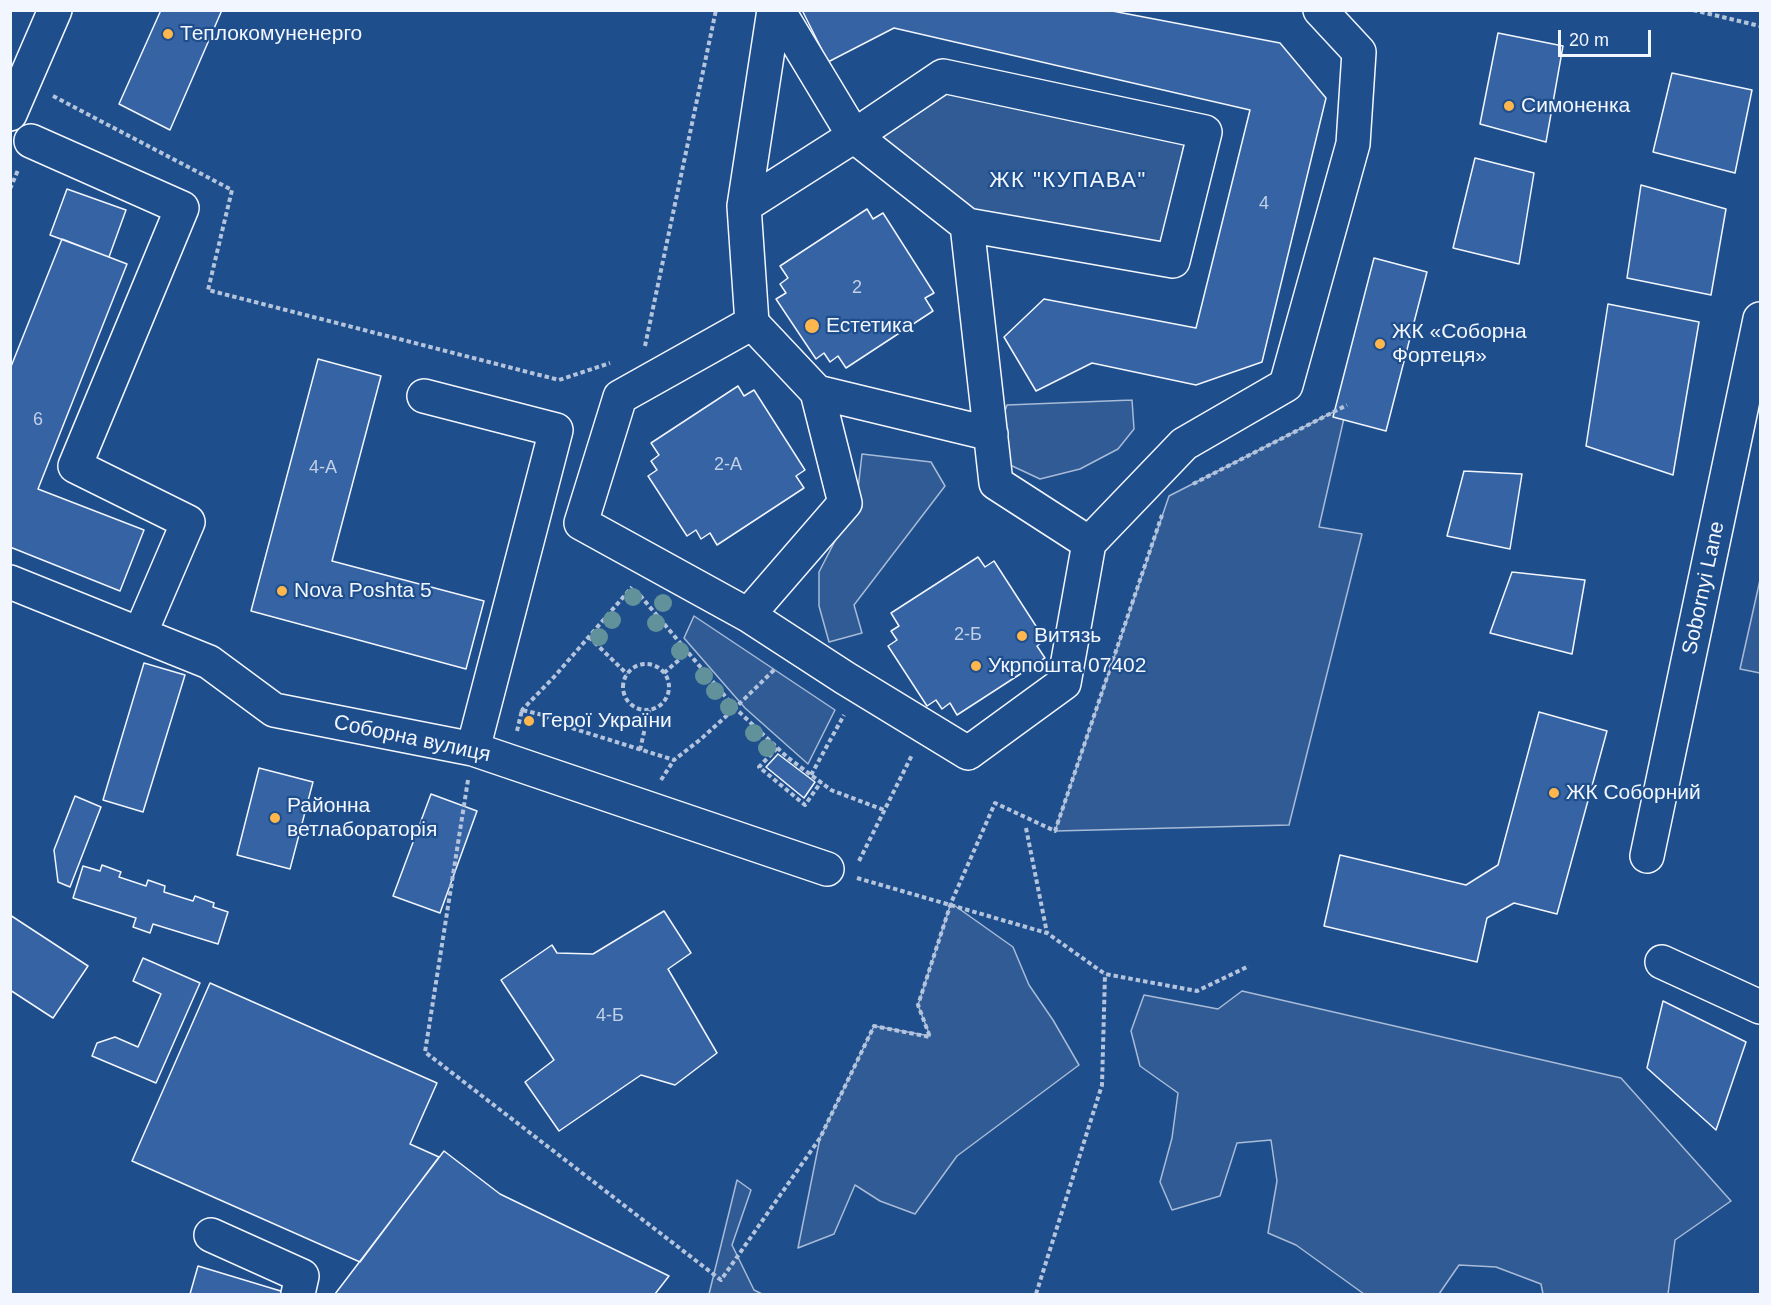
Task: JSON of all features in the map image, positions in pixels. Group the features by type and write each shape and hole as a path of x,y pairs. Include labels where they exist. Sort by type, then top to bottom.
{"street":[{"path":"10,114 56,10"},
{"path":"744,206 854,136 943,76 1205,132 1173,261 967,225 854,136 776,10"},
{"path":"748,615 845,503 817,392 752,323 744,206 776,10"},
{"path":"752,323 620,397 581,523 748,615 845,678 968,753 1064,683 1089,543 1184,444 1286,385 1353,144 1359,52 1320,10"},
{"path":"31,141 182,208 75,466 188,522 140,634"},
{"path":"967,225 996,483 1089,543"},
{"name":"Sobornyi Lane","path":"1647,856 1761,319"},
{"path":"817,392 991,434"},
{"path":"424,396 556,430 473,749"},
{"name":"Соборна вулиця","path":"10,582 209,662 274,710 473,749 839,873"},
{"path":"1662,962 1761,1007"},
{"path":"211,1235 302,1276 298,1294"}],"path":[{"path":"643,352 716,10"},
{"path":"1694,10 1761,26"},
{"path":"10,189 51,94 232,190 208,290 559,380 612,363"},
{"path":"522,710 638,582"},
{"path":"633,587 735,708 777,748 831,790 885,810"},
{"path":"589,637 627,674"},
{"path":"664,673 688,652"},
{"path":"646,663 654,665 664,673 669,682 667,697 663,704 649,710 635,706 625,695 624,681 627,674 646,663"},
{"path":"487,695 522,710 543,715 562,725 674,760 701,739 779,665"},
{"path":"810,775 847,709"},
{"path":"640,750 649,710"},
{"path":"926,727 885,810 839,873 1047,933 1104,974 1197,991 1249,966"},
{"path":"777,748 759,767 805,805 821,782"},
{"path":"1026,828 1047,933"},
{"path":"1036,1294 1102,1085 1104,974"}],"shaded area":[{"path":"945,90 1185,140 1162,250 963,208 874,139"},
{"path":"1132,400 1134,429 1118,449 1080,469 1040,479 1008,464 996,438 1007,405"},
{"path":"1347,405 1319,527 1362,534 1289,825 1055,831 1169,496"},
{"path":"862,454 931,462 945,486 854,605 862,633 829,642 819,606 819,572 857,498"},
{"path":"1760,580 1760,673 1740,669"},
{"path":"694,616 835,710 808,764 745,708 684,638"},
{"path":"951,903 1013,947 1029,985 1053,1020 1079,1065 957,1156 915,1214 880,1201 855,1185 834,1234 798,1248 820,1138 874,1026 930,1036 918,1005"},
{"path":"1242,991 1621,1078 1731,1201 1675,1240 1668,1294 1543,1294 1541,1284 1496,1267 1459,1265 1439,1294 1364,1294 1296,1245 1268,1233 1277,1181 1271,1140 1237,1143 1220,1196 1172,1210 1160,1182 1172,1138 1178,1093 1140,1066 1131,1031 1144,995 1218,1009"},
{"path":"737,1180 751,1190 732,1245 754,1290 762,1294 709,1294"}],"building":[{"path":"161,10 222,10 170,130 119,104"},
{"path":"802,10 1107,10 1280,43 1326,98 1262,362 1196,385 1092,363 1036,391 1004,337 1044,299 1196,328 1250,110 894,28 828,62"},
{"path":"1498,33 1563,46 1546,142 1480,124"},
{"path":"1672,73 1752,90 1735,173 1653,152"},
{"path":"1475,158 1534,173 1519,264 1453,248"},
{"path":"1641,185 1726,209 1711,295 1627,278"},
{"path":"67,189 126,210 109,257 50,235"},
{"path":"867,209 873,219 883,213 934,293 925,298 933,311 846,368 838,356 830,362 824,353 816,359 776,299 786,293 780,284 788,278 780,266"},
{"path":"62,239 127,264 38,489 144,530 120,591 10,547 10,369"},
{"name":"ЖК «Соборна Фортеця»","path":"1374,258 1427,272 1386,431 1333,417"},
{"path":"1608,304 1699,322 1673,475 1586,446"},
{"path":"318,359 381,376 332,561 484,601 466,669 251,611"},
{"path":"738,386 744,396 754,390 805,470 796,476 804,488 717,545 710,533 701,539 696,530 687,536 648,476 657,470 651,461 659,455 651,443"},
{"path":"1464,471 1522,474 1510,549 1447,536"},
{"path":"978,557 985,567 994,561 1045,640 1037,646 1045,658 957,715 950,703 942,709 936,700 927,706 888,646 897,640 891,631 899,626 891,613"},
{"path":"1512,572 1585,580 1572,654 1490,633"},
{"path":"144,663 185,675 143,812 103,800"},
{"name":"ЖК Соборний","path":"1539,712 1607,731 1557,914 1514,903 1487,918 1477,962 1324,926 1340,855 1466,885 1498,865"},
{"path":"778,754 815,782 804,798 766,767"},
{"name":"Районна ветлабораторія","path":"259,768 313,782 290,869 237,855"},
{"path":"431,794 477,811 440,913 393,896"},
{"path":"75,796 101,807 70,887 58,882 54,850"},
{"path":"102,865 121,872 119,877 146,886 148,880 165,886 164,892 193,901 195,896 214,903 213,907 228,912 218,944 153,924 150,933 133,927 136,918 73,898 83,866 100,871"},
{"path":"664,911 691,953 668,969 717,1053 675,1085 641,1075 559,1131 525,1082 554,1060 501,980 552,945 557,953 593,954"},
{"path":"10,915 88,966 53,1018 10,990"},
{"path":"143,958 200,983 156,1083 92,1056 97,1043 115,1037 138,1047 161,994 133,981"},
{"path":"210,983 437,1083 410,1144 439,1157 360,1262 132,1161"},
{"path":"1663,1001 1746,1042 1716,1130 1647,1068"},
{"path":"444,1151 500,1194 669,1276 655,1294 335,1294"},
{"path":"198,1266 284,1292 283,1294 190,1294"}],"place":[{"name":"Теплокомуненерго","path":"168,34"},
{"name":"Симоненка","path":"1509,106"},
{"name":"Естетика","path":"812,326"},
{"name":"ЖК «Соборна Фортеця»","path":"1380,344"},
{"name":"Nova Poshta 5","path":"282,591"},
{"name":"Витязь","path":"1022,636"},
{"name":"Укрпошта 07402","path":"976,666"},
{"name":"Герої України","path":"529,721"},
{"name":"ЖК Соборний","path":"1554,793"},
{"name":"Районна ветлабораторія","path":"275,818"}],"district":[{"name":"ЖК \"КУПАВА\"","path":"1068,181"}]}
